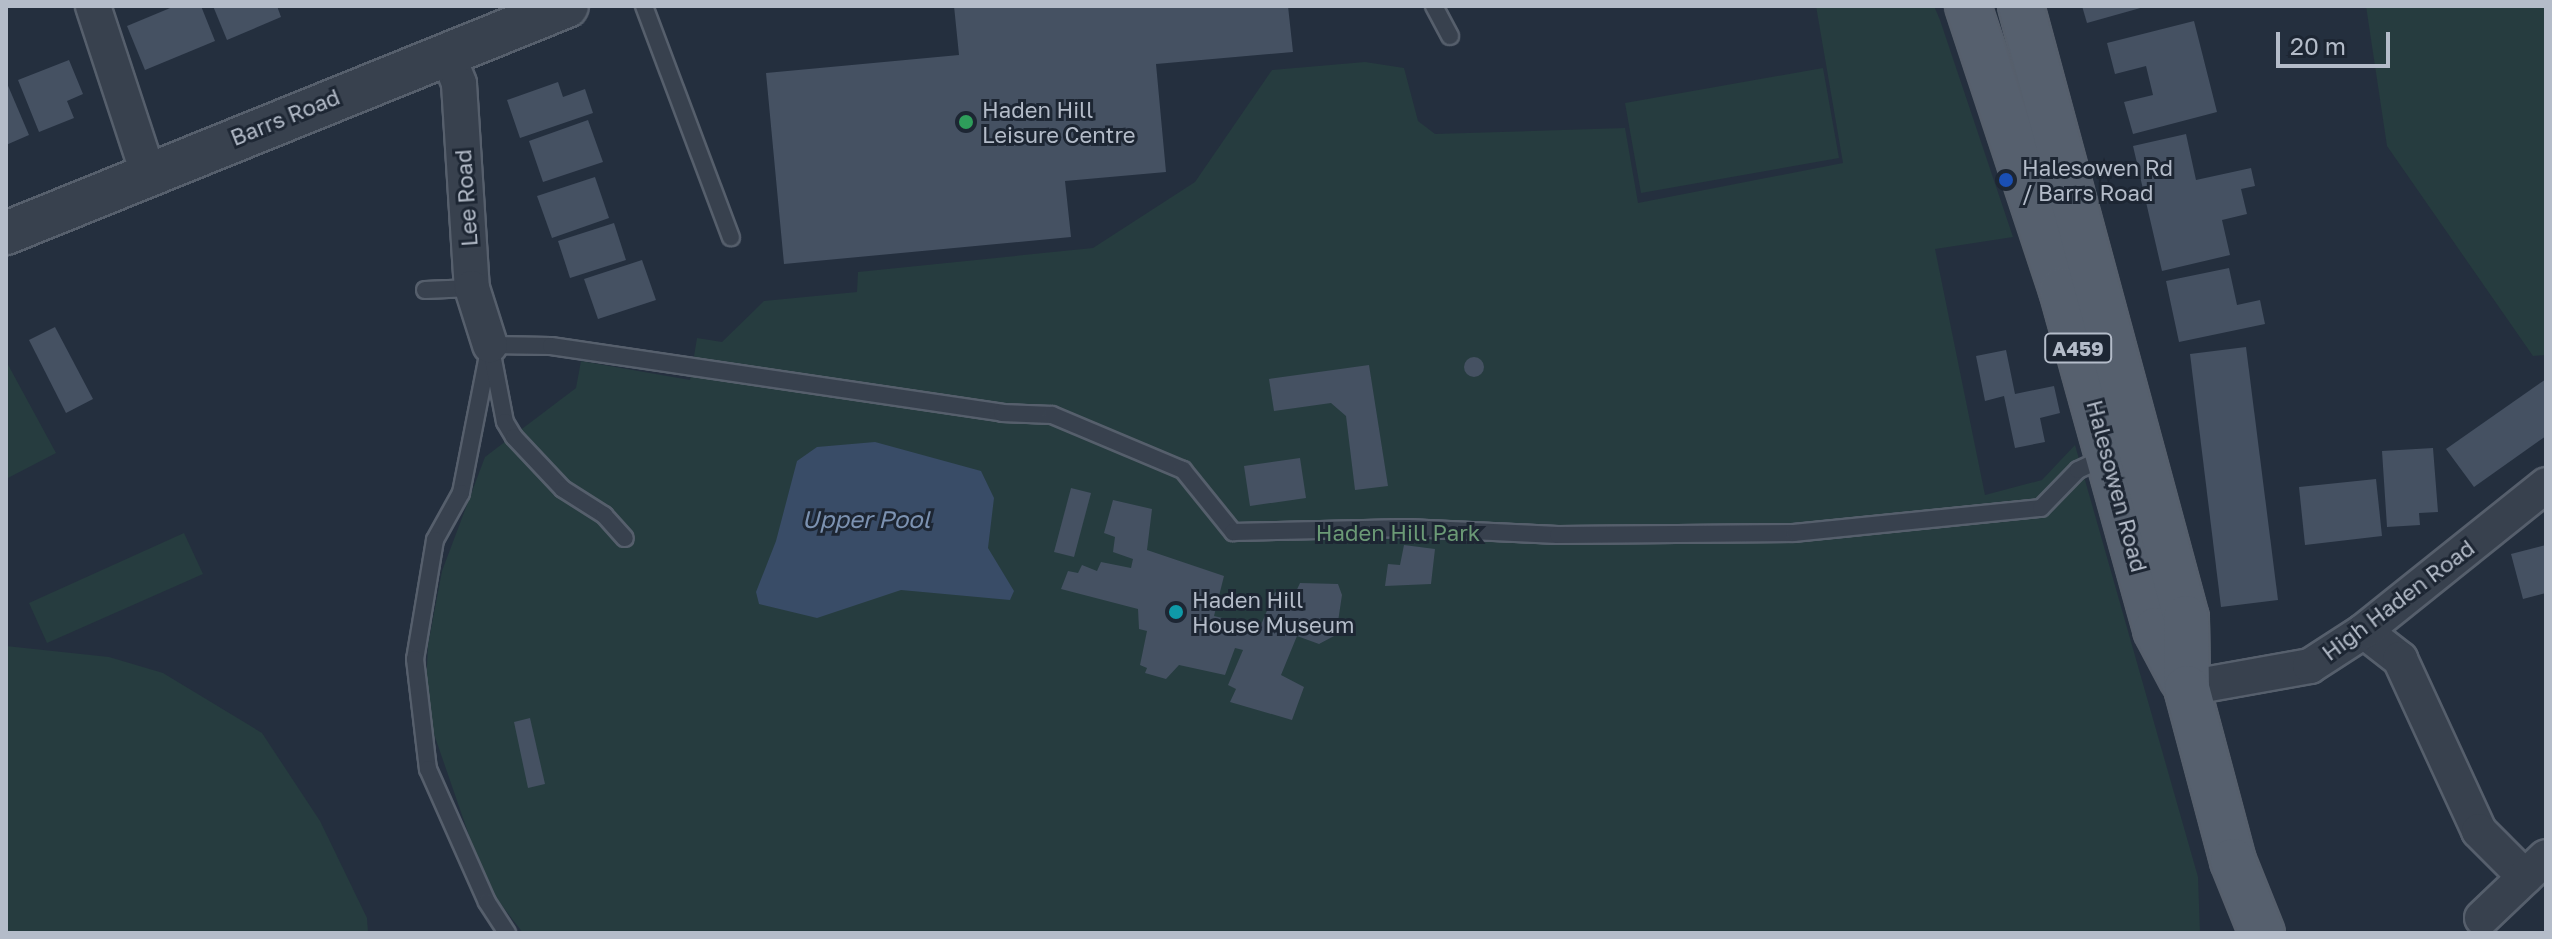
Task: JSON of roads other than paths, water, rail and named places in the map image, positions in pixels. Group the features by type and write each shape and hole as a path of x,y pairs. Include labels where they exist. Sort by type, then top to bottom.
{"main road":[{"name":"Halesowen Road","path":"1968,6 2053,261 2156,630 2187,688 2233,861 2262,933"},
{"name":"Halesowen Road","path":"2021,6 2186,618 2187,688"}],"street":[{"path":"93,6 148,173"},
{"name":"Barrs Road","path":"6,233 446,51 567,6"},
{"name":"Lee Road","path":"446,51 459,84 472,288 490,345"},
{"name":"High Haden Road","path":"2187,688 2310,666 2364,631 2546,485"},
{"path":"2364,631 2400,659 2479,831 2536,867 2482,918"}],"lane":[{"path":"644,6 731,237"},
{"path":"1434,6 1450,36"},
{"path":"425,290 472,288"},
{"path":"490,345 551,346 1002,413 1052,415 1183,470 1233,532 1407,528 1558,535 1794,533 2041,508 2078,470 2109,456"},
{"path":"490,345 505,422 514,437 563,489 604,515 625,538"},
{"path":"490,345 461,493 435,540 415,659 428,769 487,902 507,933"}],"water":[{"name":"Upper Pool","path":"875,442 981,471 994,498 988,548 1014,591 1010,600 901,590 817,618 759,604 756,592 776,541 797,461 817,447"}],"place":[{"name":"Haden Hill Leisure Centre","path":"966,122"},
{"name":"Halesowen Rd / Barrs Road","path":"2006,180"},
{"name":"Haden Hill House Museum","path":"1176,612"}],"park label":[{"name":"Haden Hill Park","path":"1398,533"}]}
